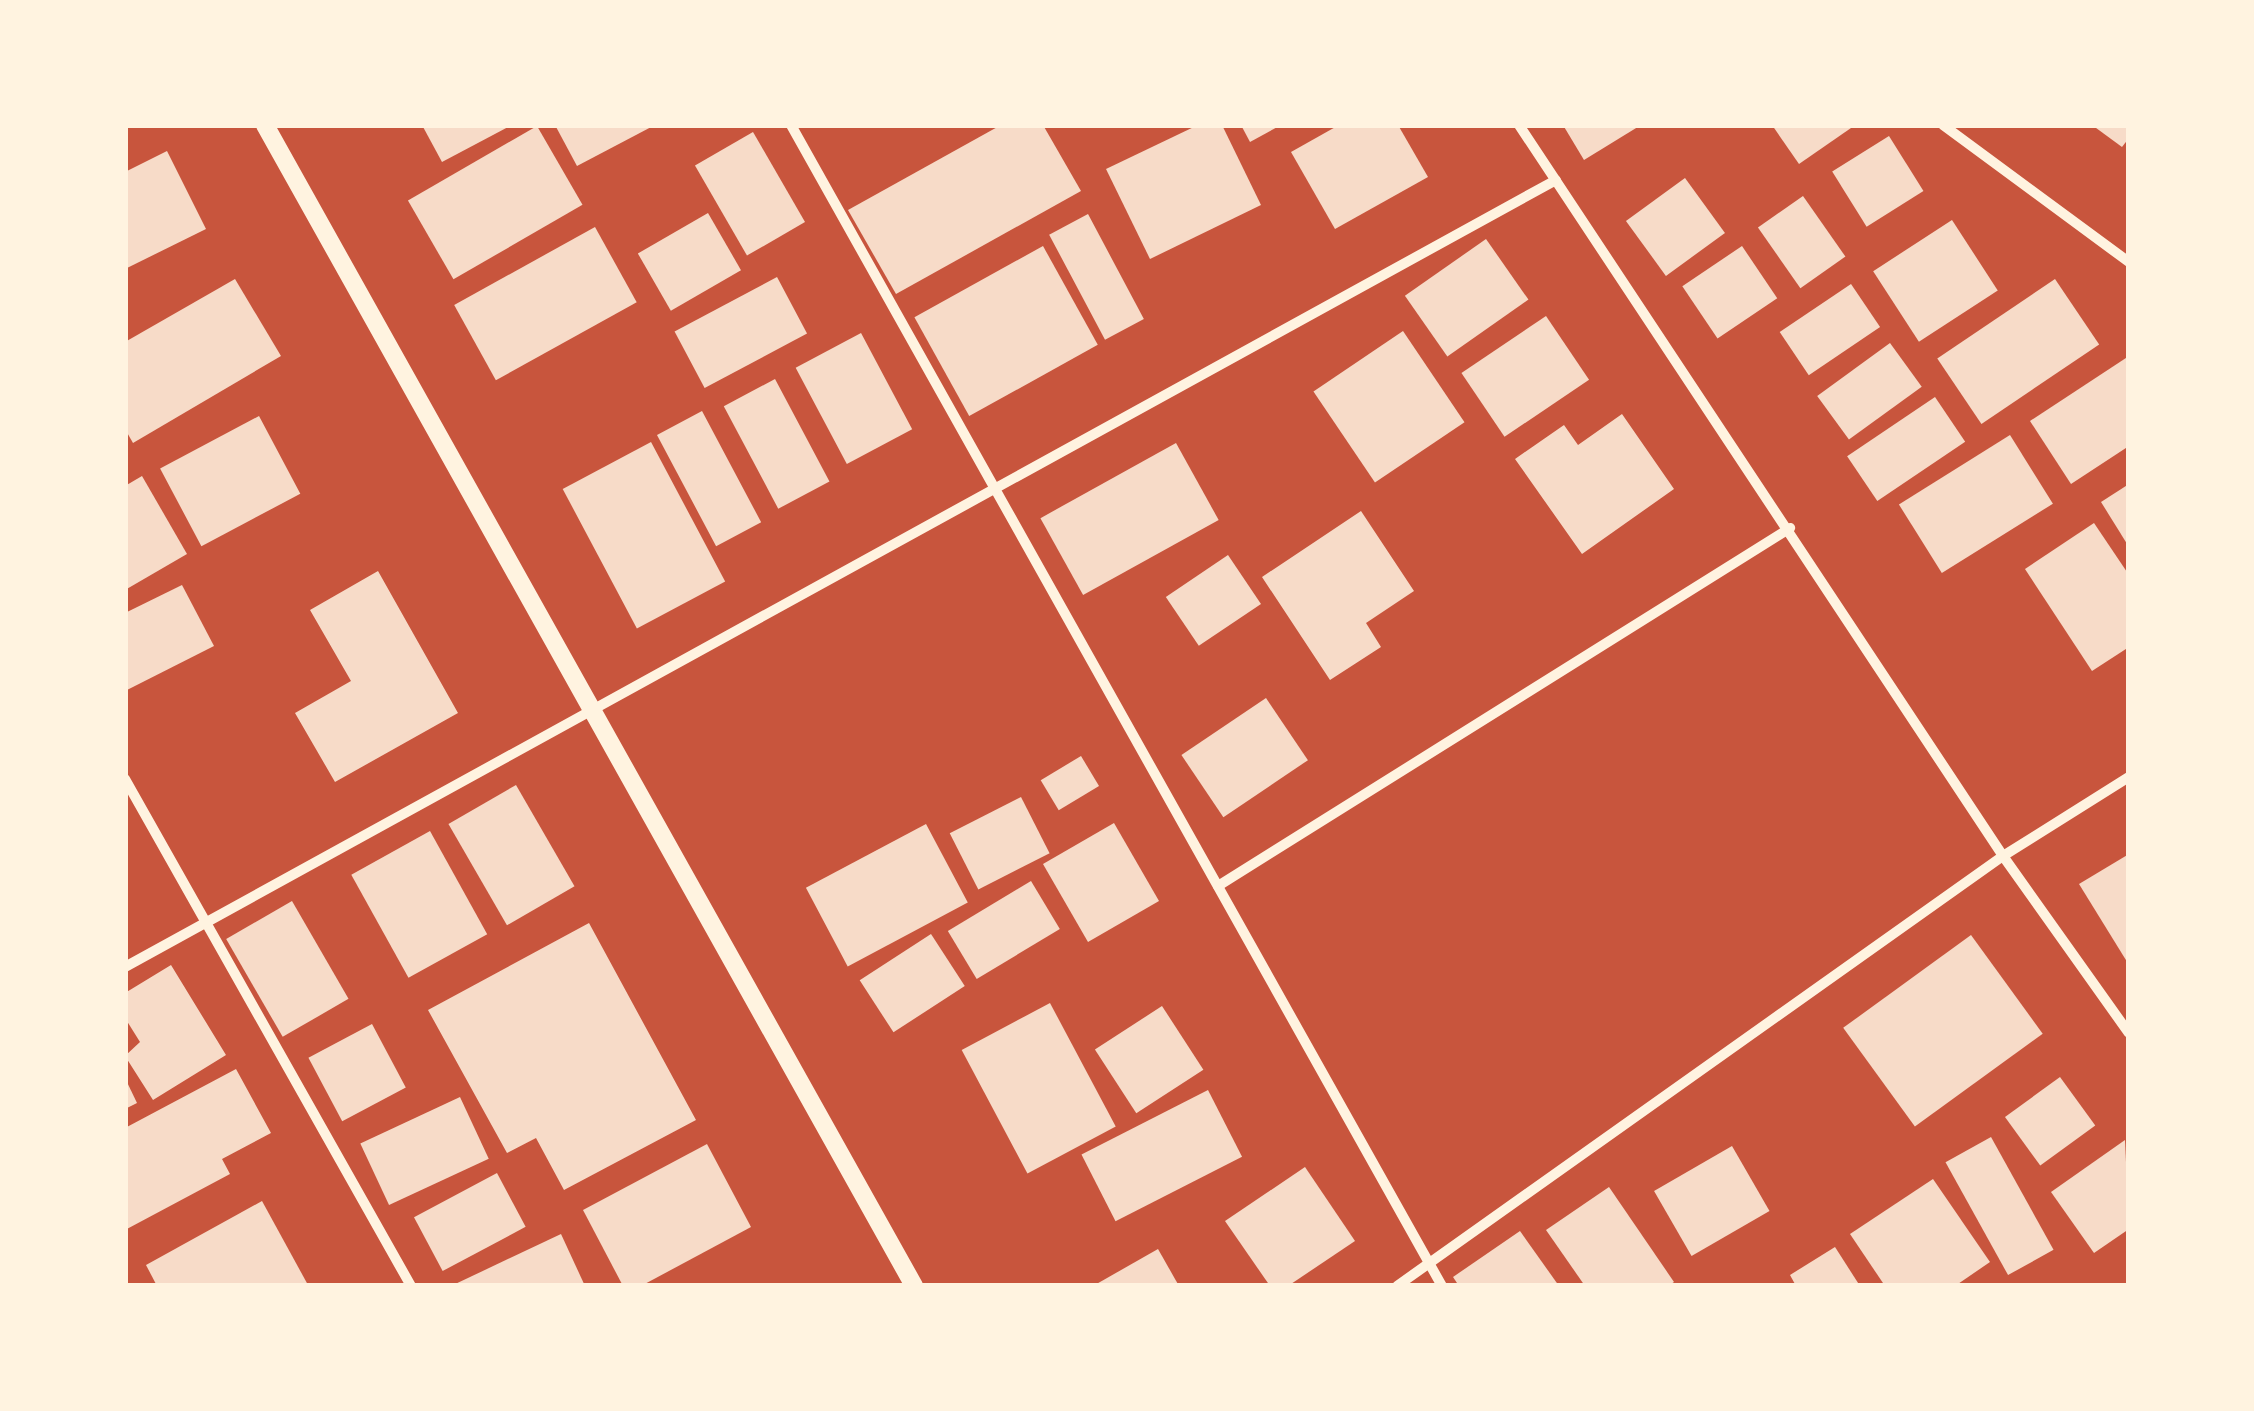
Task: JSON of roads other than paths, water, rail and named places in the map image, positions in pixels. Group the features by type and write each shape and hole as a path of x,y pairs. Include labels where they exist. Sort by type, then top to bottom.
{"street":[{"path":"265,125 914,1286"},
{"path":"791,125 1442,1286"},
{"path":"1519,125 1790,528 2003,856 2129,1033"},
{"path":"1943,125 2129,262"},
{"path":"125,967 590,706 1556,180"},
{"path":"1218,886 1790,528"},
{"path":"1397,1286 2003,856 2129,776"},
{"path":"125,779 411,1286"}]}
